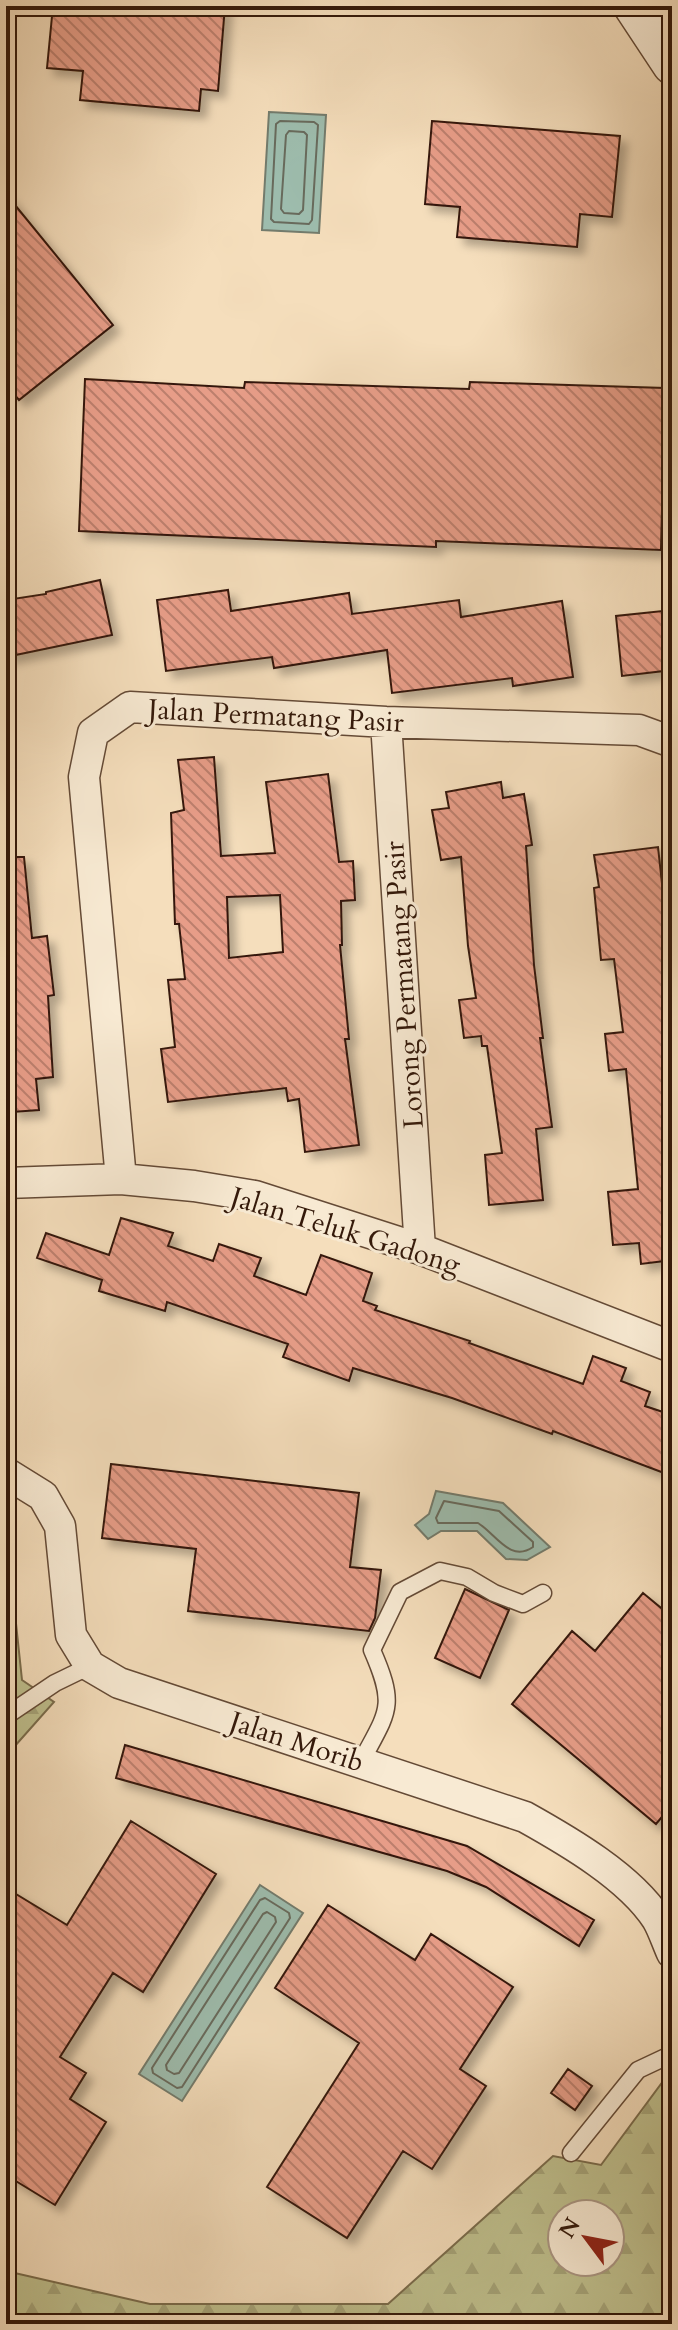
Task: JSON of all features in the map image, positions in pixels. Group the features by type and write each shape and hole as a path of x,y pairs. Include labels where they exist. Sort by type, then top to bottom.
{"street":[{"path":"633,6 672,65"},
{"name":"Jalan Permatang Pasir","path":"121,1179 84,777 93,733 130,707 386,722 639,730 672,742"},
{"name":"Lorong Permatang Pasir","path":"386,722 420,1249"},
{"name":"Jalan Teluk Gadong","path":"6,1183 121,1179 255,1196 420,1249 672,1347"},
{"path":"6,1473 43,1496 60,1526 71,1635 90,1666"},
{"name":"Jalan Morib","path":"90,1666 119,1683 525,1817 573,1844 622,1881 657,1919 672,1953"}],"lane":[{"path":"361,1762 387,1713 386,1683 372,1650 400,1592 440,1571 467,1577 494,1593 523,1604 543,1593"},
{"path":"6,1716 55,1683 90,1666"},
{"path":"571,2153 638,2070 672,2054"}],"green space":[{"path":"6,1529 22,1680 54,1702 6,1756"},
{"path":"661,2084 672,2099 672,2324 6,2324 6,2271 150,2304 388,2304 553,2156 601,2165"}],"water":[{"path":"269,112 326,115 319,233 262,230"},
{"path":"436,1491 503,1503 550,1547 527,1560 506,1559 477,1531 441,1531 428,1539 415,1525 429,1514"},
{"path":"260,1885 303,1913 182,2101 139,2074"}],"building":[{"path":"53,6 225,6 218,91 201,89 199,111 80,100 83,71 47,68"},
{"path":"432,121 620,136 612,217 580,214 577,247 457,237 460,207 425,204"},
{"path":"6,194 113,325 19,400 6,385"},
{"path":"85,379 244,388 245,382 469,389 470,382 665,388 661,550 436,541 436,547 79,531"},
{"path":"100,580 112,635 6,657 6,600 46,594"},
{"path":"228,590 231,611 349,593 352,614 459,600 461,617 562,601 573,677 513,686 512,678 392,693 387,650 274,668 272,657 166,671 157,600"},
{"path":"672,610 672,670 622,676 616,616"},
{"path":"214,757 221,856 275,853 266,782 328,774 339,862 353,861 355,900 341,901 340,945 349,1039 345,1039 359,1145 305,1152 299,1099 288,1101 286,1088 168,1102 161,1049 175,1047 168,980 185,979 179,924 175,924 171,813 184,810 178,760","holes":["280,895 283,952 229,958 227,897"]},
{"path":"501,782 503,798 524,794 532,845 526,846 534,965 552,1127 536,1129 543,1200 489,1205 485,1155 502,1153 487,1046 482,1046 481,1036 464,1038 459,1000 476,998 468,946 461,857 441,860 432,810 449,808 446,792"},
{"path":"658,847 671,966 668,967 672,1001 672,1260 641,1264 639,1243 613,1245 608,1192 638,1189 626,1069 609,1071 605,1034 623,1032 614,959 601,960 594,888 599,887 594,855"},
{"path":"6,857 24,857 32,938 47,936 54,995 48,996 53,1077 36,1079 39,1110 12,1112 11,1100 6,1101"},
{"path":"121,1218 173,1233 168,1246 213,1261 219,1244 261,1258 254,1276 306,1295 321,1255 372,1273 363,1301 377,1306 375,1310 470,1341 583,1384 593,1356 626,1368 621,1381 650,1392 645,1406 672,1415 672,1476 553,1431 552,1434 452,1398 353,1368 349,1381 283,1357 288,1344 167,1302 165,1311 99,1291 102,1280 37,1258 46,1233 109,1255"},
{"path":"111,1464 359,1493 350,1567 381,1570 375,1618 369,1631 188,1611 196,1549 102,1538"},
{"path":"465,1589 509,1610 480,1678 435,1658"},
{"path":"643,1593 672,1617 672,1805 656,1824 512,1704 572,1631 595,1651"},
{"path":"125,1745 467,1846 594,1920 579,1946 486,1887 447,1871 116,1778"},
{"path":"131,1821 216,1874 143,1992 113,1973 60,2057 86,2073 70,2099 106,2122 55,2205 6,2175 6,1888 67,1925"},
{"path":"328,1905 415,1960 431,1934 513,1987 460,2069 486,2086 432,2169 403,2151 347,2238 267,2187 359,2043 275,1988"},
{"path":"568,2069 592,2086 575,2110 551,2093"}]}
